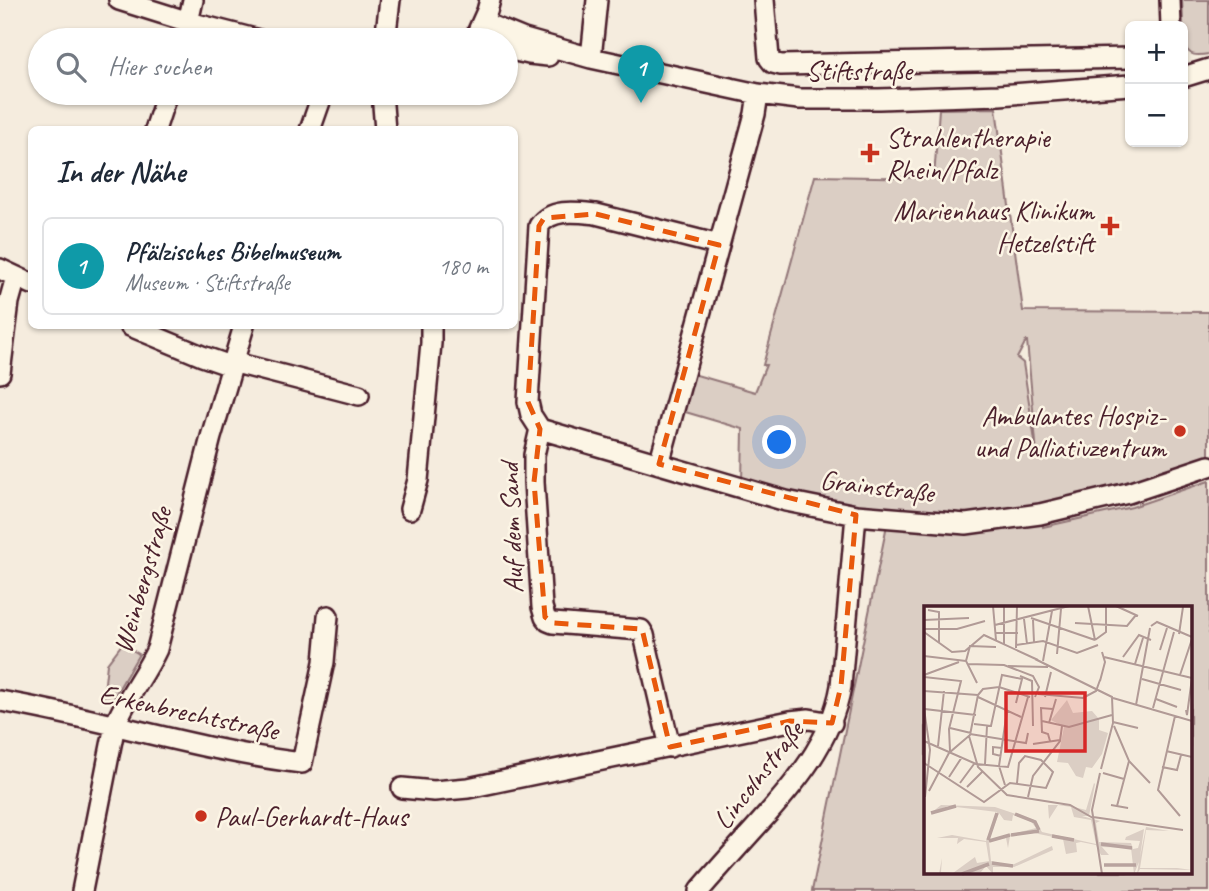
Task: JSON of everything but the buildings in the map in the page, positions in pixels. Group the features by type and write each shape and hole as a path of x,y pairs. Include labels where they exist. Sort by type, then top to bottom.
{"street":[{"path":"119,0 180,28"},
{"path":"187,28 193,0"},
{"path":"387,28 390,0"},
{"path":"479,28 490,0"},
{"path":"591,58 597,0"},
{"path":"764,0 769,58 773,63 781,65 1125,58"},
{"path":"1170,0 1171,21"},
{"name":"Stiftstraße","path":"518,38 591,58 758,94 799,99 999,94 1125,85"},
{"name":"Stiftstraße","path":"518,51 591,58"},
{"name":"Stiftstraße","path":"518,55 529,54"},
{"path":"1188,75 1209,69"},
{"path":"659,464 755,114 758,94"},
{"path":"156,126 163,105"},
{"path":"311,126 319,105"},
{"path":"383,105 385,126"},
{"path":"540,429 531,415 528,402 539,226 544,218 577,212 596,214 719,245"},
{"path":"0,373 9,302 16,277"},
{"path":"137,329 202,356 359,395"},
{"name":"Weinbergstraße","path":"82,891 115,724 156,649 190,516 243,329"},
{"path":"410,509 418,480 431,329"},
{"name":"Grainstraße","path":"540,429 786,501 856,515 966,524 1040,514 1128,493 1209,466"},
{"name":"Auf dem Sand","path":"540,429 534,455 534,482 541,596 545,617 552,623 641,630 670,747"},
{"name":"Lincolnstraße","path":"699,891 795,782 812,759 832,723 841,687 856,515"},
{"name":"Erkenbrechtstraße","path":"0,701 239,753 302,763 324,662 328,616"},
{"path":"402,789 468,789 790,721 809,719 832,723"}],"highlighted area":[{"path":"596,214 719,245 659,464 856,515 841,686 832,723 790,721 670,747 642,629 553,623 545,617 534,482 540,429 528,402 539,226 544,218"}],"shaded area":[{"path":"1182,0 1209,0 1209,54 1194,55 1188,51 1188,21 1183,21"},
{"path":"996,108 1023,311 1209,312 1209,459 1126,487 1042,504 1043,527 1132,507 1209,481 1209,891 812,891 889,515 742,484 743,429 682,411 693,374 755,392 766,365 763,365 815,176 934,178 939,109","holes":["1027,341 1037,454 1023,363 1017,358"]},
{"path":"122,644 139,654 111,702 103,701 107,664"}],"place":[{"name":"Pfälzisches Bibelmuseum","path":"641,103"},
{"name":"Strahlentherapie Rhein/Pfalz","path":"870,153"},
{"name":"Marienhaus Klinikum Hetzelstift","path":"1110,226"},
{"name":"Ambulantes Hospiz- und Palliativzentrum","path":"1180,431"},
{"name":"Paul-Gerhardt-Haus","path":"201,816"}]}
